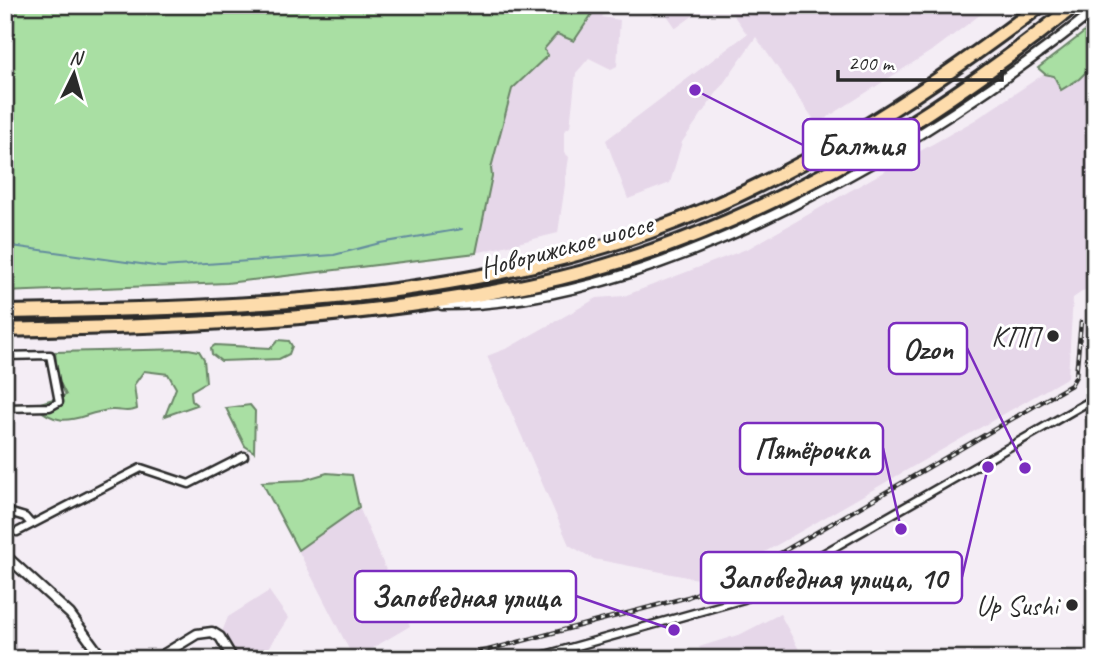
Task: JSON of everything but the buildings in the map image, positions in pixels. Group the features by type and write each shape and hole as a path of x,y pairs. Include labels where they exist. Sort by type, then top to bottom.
{"highway":[{"name":"Новорижское шоссе","path":"5,312 204,306 363,294 494,273 621,241 724,201 849,136 960,66 1041,5"},
{"name":"Новорижское шоссе","path":"5,330 205,324 422,304 499,291 586,271 652,250 755,209 822,176 920,118 1075,5"}],"street":[{"path":"422,304 468,305 555,291 612,277 732,234 876,161 1017,70 1095,10"},
{"path":"5,356 50,355 59,402 50,407 5,408"},
{"path":"531,659 744,599 1095,398"},
{"path":"17,532 141,468 189,484 244,456"},
{"path":"5,511 25,517 31,524"},
{"path":"5,555 70,614 103,659"},
{"path":"156,659 197,634 212,632 220,637 233,659"}],"shaded area":[{"path":"598,5 610,5 602,17 620,20 617,66 611,69 589,58 576,73 570,127 564,131 564,152 569,157 558,233 476,253 492,176 491,168 512,89 548,56 544,49 557,34 574,41"},
{"path":"660,5 708,5 676,28"},
{"path":"726,5 993,5 936,48 817,124 756,37 682,142 670,183 628,199 606,140 747,34"},
{"path":"1095,40 1095,283 1073,298 1068,377 713,582 594,559 569,545 487,356 508,348 597,298 624,296 749,248 975,120"},
{"path":"359,507 410,626 354,659 298,550"},
{"path":"269,591 288,618 262,659 239,659 222,632 228,617"},
{"path":"780,614 804,659 706,659 699,647 741,634"}],"green space":[{"path":"5,5 598,5 574,41 557,34 544,49 548,55 512,89 491,168 492,176 476,253 227,283 5,292"},
{"path":"1095,24 1095,63 1079,79 1061,90 1054,76 1045,74 1038,68"},
{"path":"278,340 289,341 292,346 289,354 279,359 221,361 212,354 211,348 215,345 271,348"},
{"path":"199,351 204,359 206,382 191,391 192,401 197,405 165,416 176,388 168,374 144,371 134,385 137,409 111,410 64,420 45,414 34,405 66,395 58,379 55,352"},
{"path":"250,405 255,411 254,452 245,446 226,408"},
{"path":"327,473 352,475 359,507 298,550 262,482 304,480"}],"waterway":[{"path":"5,245 162,267 334,255 380,243 462,229"}],"railway":[{"path":"454,659 688,597 739,577 1071,385 1076,376 1081,322"}],"place":[{"name":"Балтия","path":"695,90"},
{"name":"КПП","path":"1053,336"},
{"name":"Заповедная улица, 10","path":"988,467"},
{"name":"Ozon","path":"1025,468"},
{"name":"Пятёрочка","path":"901,529"},
{"name":"Up Sushi","path":"1072,605"},
{"name":"Заповедная улица","path":"674,630"}]}
